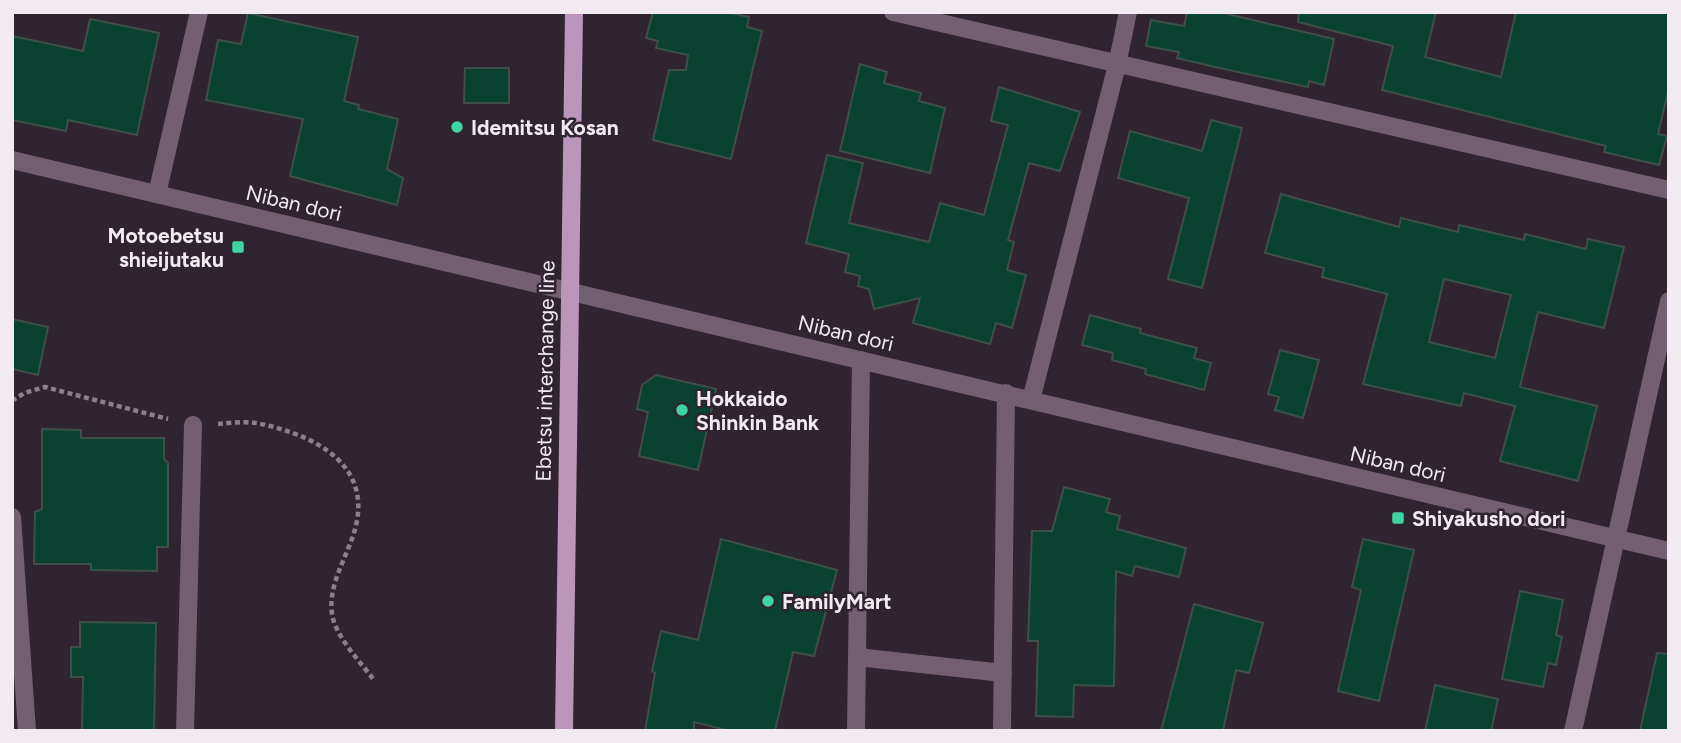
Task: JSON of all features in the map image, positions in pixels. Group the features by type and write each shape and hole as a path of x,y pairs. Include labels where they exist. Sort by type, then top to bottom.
{"main road":[{"name":"Ebetsu interchange line","path":"564,731 568,292 574,12"}],"street":[{"path":"157,194 199,12"},
{"path":"893,12 1669,190"},
{"path":"1031,400 1117,65 1128,12"},
{"name":"Niban dori","path":"12,160 1669,551"},
{"path":"1573,731 1614,538 1669,302"},
{"path":"856,731 861,360"},
{"path":"1002,731 1006,393"},
{"path":"185,731 192,425"},
{"path":"12,517 14,581 27,731"},
{"path":"857,657 1003,673"}],"path":[{"path":"12,401 23,393 45,387 192,425 254,422 313,441 338,457 355,484 358,513 332,592 334,622 374,680"}],"building":[{"path":"653,12 726,12 749,17 747,27 762,31 731,159 653,140 669,70 686,70 688,55 656,48 658,41 646,38"},
{"path":"1187,12 1219,12 1334,39 1324,85 1309,81 1308,87 1215,67 1177,58 1179,52 1146,46 1151,20 1184,26"},
{"path":"1299,12 1436,12 1425,57 1501,77 1516,12 1669,12 1669,88 1658,134 1667,136 1659,165 1604,152 1606,146 1382,90 1393,46 1298,22"},
{"path":"248,13 358,37 344,101 359,105 358,109 398,119 387,169 403,178 397,205 290,176 303,119 206,100 218,40 241,44"},
{"path":"90,19 159,33 137,135 68,120 66,131 12,120 12,36 83,51"},
{"path":"860,64 887,72 884,83 921,93 919,101 945,108 930,173 840,151"},
{"path":"465,68 509,68 509,103 464,103"},
{"path":"999,87 1080,112 1060,171 1029,163 1008,240 1014,242 1007,270 1026,275 1012,328 996,323 990,344 913,323 920,298 874,309 869,289 858,286 860,276 845,272 849,254 806,243 827,155 863,163 849,223 929,242 940,203 984,215 1008,125 991,121"},
{"path":"1211,120 1242,128 1202,288 1168,279 1189,198 1118,178 1130,131 1202,151"},
{"path":"1281,194 1399,227 1401,218 1458,232 1459,225 1524,240 1525,234 1586,249 1588,239 1624,247 1604,328 1538,312 1520,387 1597,406 1578,481 1500,461 1515,406 1464,393 1461,406 1363,384 1387,294 1322,277 1324,268 1265,253","holes":["1444,279 1511,295 1495,358 1429,342"]},
{"path":"1090,315 1141,329 1140,333 1197,348 1194,358 1211,363 1204,390 1145,374 1146,369 1112,360 1113,353 1082,345"},
{"path":"12,319 48,327 38,375 12,369"},
{"path":"1280,350 1319,360 1303,418 1275,410 1279,397 1268,394"},
{"path":"656,375 716,389 698,470 639,456 648,412 637,409 642,385"},
{"path":"42,429 81,430 81,438 164,438 164,459 168,463 168,547 157,547 157,571 91,570 91,564 34,564 35,512 42,509"},
{"path":"1064,487 1110,499 1106,512 1120,516 1117,529 1186,548 1179,577 1135,566 1132,576 1116,571 1114,686 1074,685 1073,717 1036,716 1038,641 1028,641 1032,531 1052,531"},
{"path":"721,539 837,570 814,656 793,652 775,731 730,731 694,722 694,731 645,731 655,673 652,671 661,631 698,640"},
{"path":"1363,539 1414,550 1379,701 1338,691 1361,590 1352,587"},
{"path":"1520,591 1563,600 1556,635 1562,637 1556,665 1548,663 1543,687 1502,679"},
{"path":"1194,604 1263,623 1249,673 1236,670 1223,731 1161,731"},
{"path":"80,622 156,623 154,731 82,731 83,677 71,677 71,647 80,647"},
{"path":"1657,653 1669,654 1669,731 1640,731"},
{"path":"1435,685 1498,699 1491,731 1425,731"}],"place":[{"name":"Idemitsu Kosan","path":"457,127"},
{"name":"Motoebetsu shieijutaku","path":"238,247"},
{"name":"Hokkaido Shinkin Bank","path":"682,410"},
{"name":"Shiyakusho dori","path":"1398,518"},
{"name":"FamilyMart","path":"768,601"}]}
